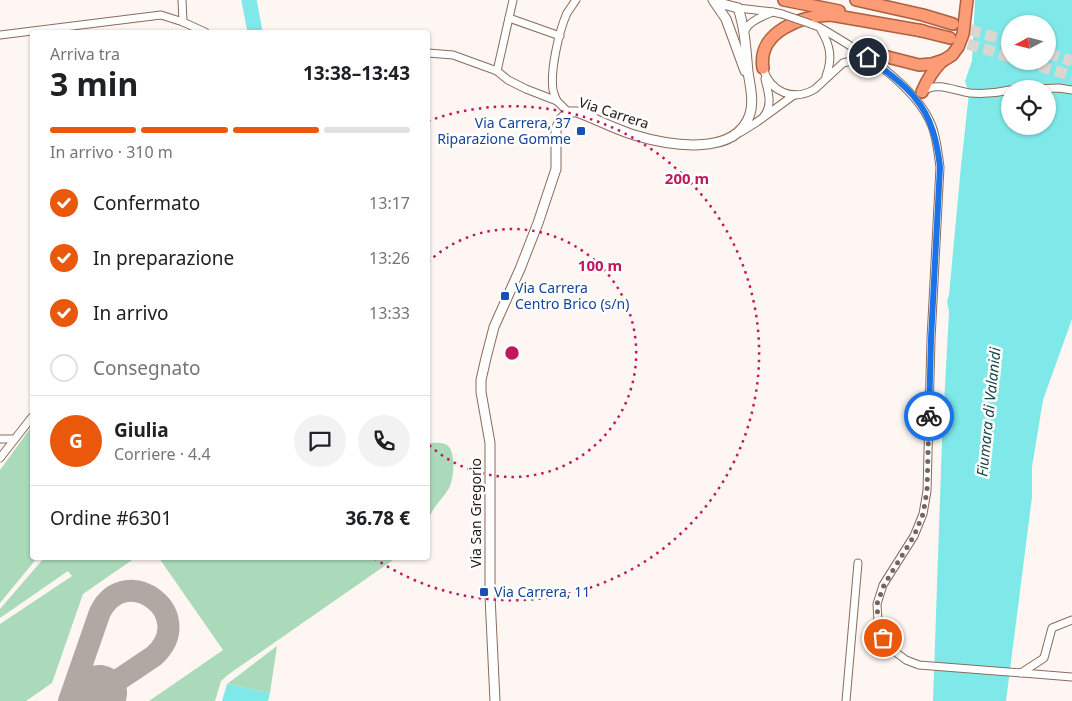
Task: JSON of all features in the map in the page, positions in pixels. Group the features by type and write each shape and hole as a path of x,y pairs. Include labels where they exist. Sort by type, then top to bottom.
{"highway":[{"path":"784,0 818,6 950,38"},
{"path":"856,0 923,14"},
{"path":"886,0 953,24"},
{"path":"918,94 934,69 952,55 958,47 963,34 967,0"},
{"path":"763,68 764,50 771,38 792,24 806,18 830,15 923,31"},
{"path":"856,49 920,65 944,60"}],"street":[{"path":"182,0 183,22"},
{"path":"498,71 513,0"},
{"path":"568,112 557,101 553,92 553,83 560,36 567,14 576,0"},
{"path":"714,1 738,8 782,14 815,25 868,57 903,85 918,94 932,125 940,167 931,339 927,491 923,514 914,536 884,585 877,604 878,622 883,638 894,651 906,660 926,666 1072,677"},
{"path":"714,1 726,19 750,85"},
{"path":"726,19 726,15 729,12 738,8"},
{"path":"738,8 744,33 752,102 750,114 740,132"},
{"path":"744,33 748,25 773,12"},
{"path":"40,30 161,15 201,30"},
{"path":"509,18 560,36"},
{"path":"815,25 830,46 829,66 823,81"},
{"path":"0,35 30,31"},
{"path":"430,53 453,55 498,71 508,80 557,101"},
{"path":"763,68 767,79 774,87 783,92 799,95 815,89 843,63 868,57"},
{"path":"757,122 767,112 770,103 763,68"},
{"path":"918,94 927,88 941,86 969,93 986,94 1001,92"},
{"path":"1056,88 1072,90"},
{"path":"740,132 794,95"},
{"name":"Via Carrera","path":"494,327 538,223 556,169 556,130 560,120 568,112 577,112 632,134 682,145 717,142 730,138 740,132"},
{"name":"Via San Gregorio","path":"494,327 481,380 481,392 490,443 490,596 495,701"},
{"path":"0,458 30,419"},
{"path":"0,439 14,439"},
{"path":"846,701 858,563"},
{"path":"1020,673 1044,658 1052,628 1072,620"}],"green space":[{"path":"30,429 30,560 35,560 0,603 0,470"},
{"path":"430,443 440,443 447,445 452,453 452,477 450,486 430,516"},
{"path":"42,560 132,560 83,594 52,683 26,701 0,701 0,624 72,576 68,571 0,618 0,609"},
{"path":"160,560 393,560 229,674 221,681 215,701 149,701 223,650"},
{"path":"277,646 270,693 227,684"}],"water":[{"name":"Fiumara di Valanidi","path":"975,0 1072,0 1072,319 1043,400 1032,467 1032,497 1006,701 933,701 942,441 949,312 947,301 969,93 965,81 972,61"},
{"path":"227,684 270,693 268,701 222,701"}],"waterway":[{"path":"249,0 255,30"}],"taxiway":[{"path":"69,701 100,612 112,597 126,591 141,592 154,599 164,610 168,625 166,640 154,656 99,693"}],"runway":[{"path":"88,701 99,693"}],"tunnel":[{"path":"954,25 1001,39"},
{"path":"952,39 1001,54"},
{"path":"1056,56 1072,61"},
{"path":"1053,70 1072,76"}],"way so far":[{"path":"883,638 878,622 877,604 884,585 914,536 923,514 927,491 929,416"}],"place":[{"name":"Via Carrera, 37 Riparazione Gomme","path":"581,131"},
{"name":"Via Carrera Centro Brico (s/n)","path":"505,296"},
{"name":"Via Carrera, 11","path":"484,592"}],"route":[{"path":"868,57 915,97 932,125 937,145 940,167 929,416"}]}
